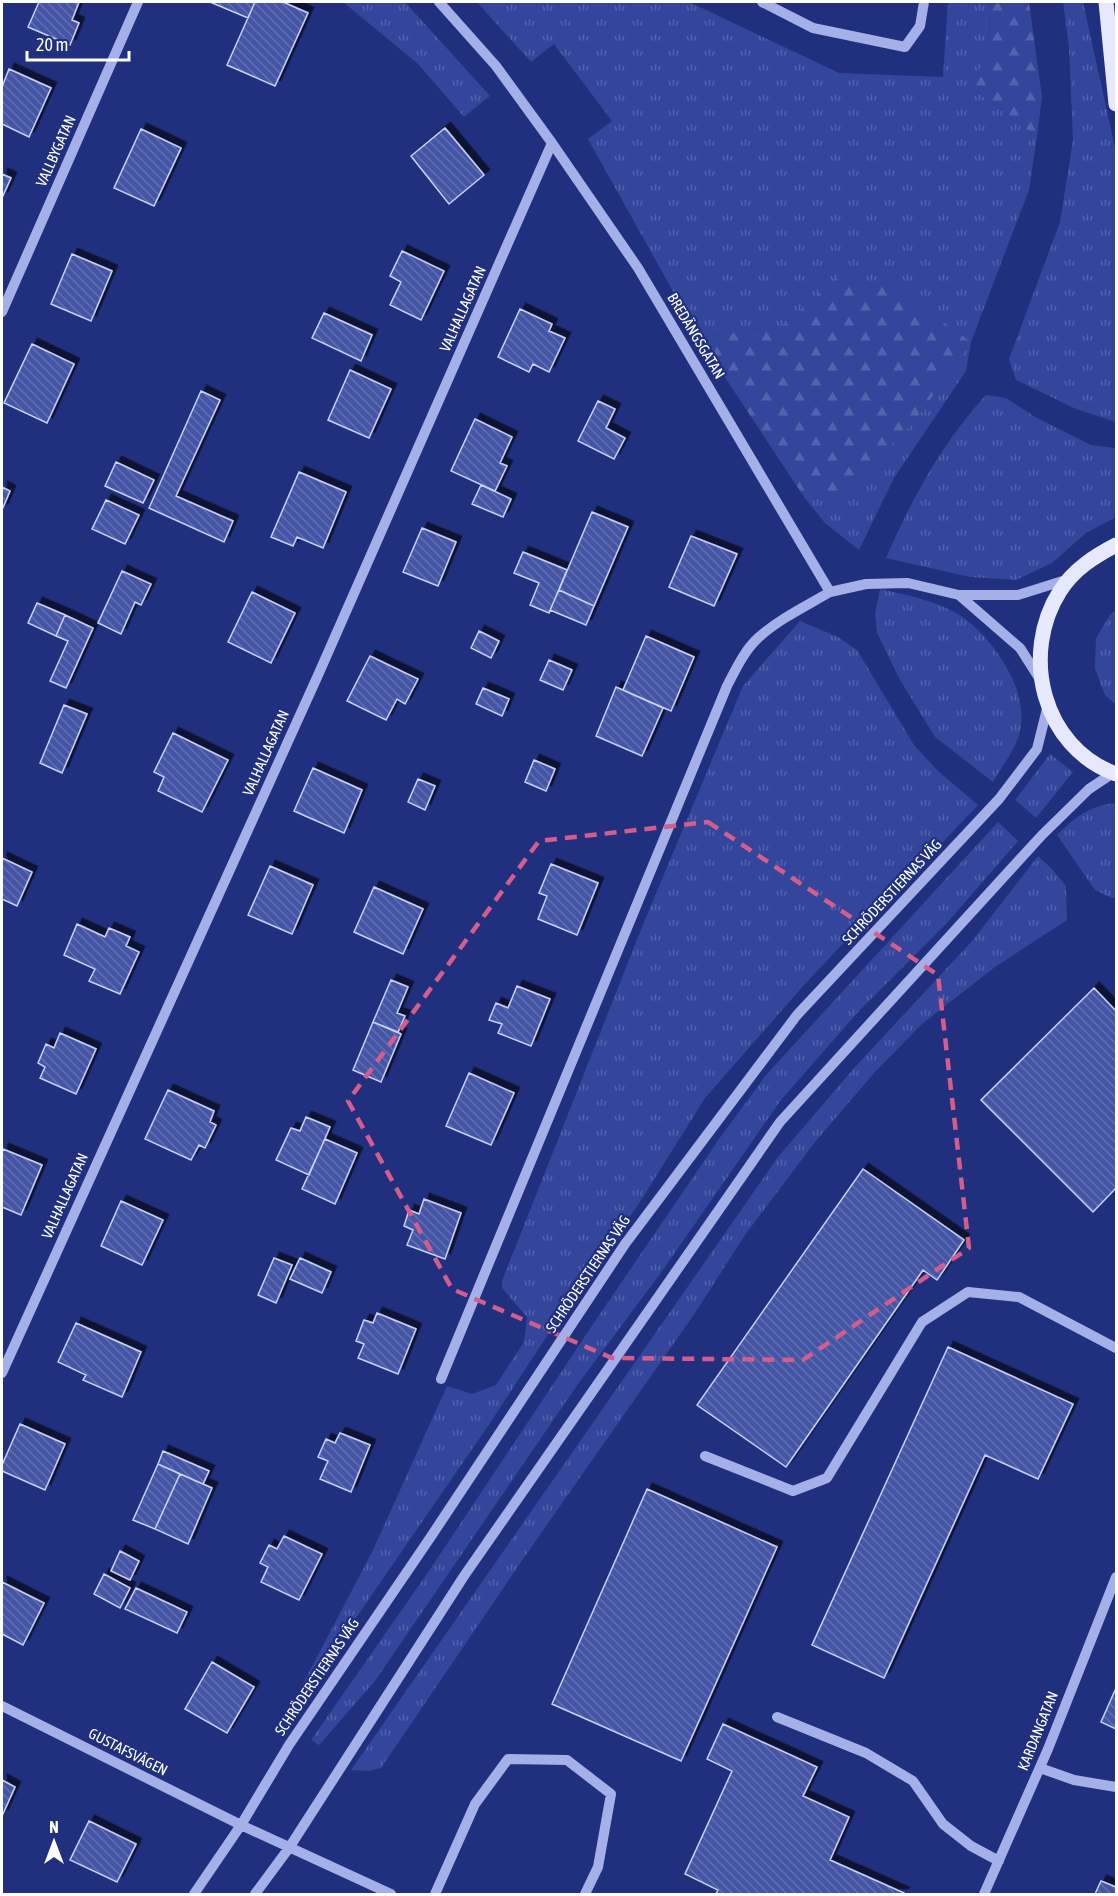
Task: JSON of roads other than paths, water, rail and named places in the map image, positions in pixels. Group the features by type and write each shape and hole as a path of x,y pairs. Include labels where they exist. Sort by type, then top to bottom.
{"main road":[{"path":"1106,2 1116,104"},
{"path":"1115,773 1092,761 1058,726 1041,682 1039,657 1042,633 1049,610 1061,589 1096,555 1116,545"}],"street":[{"name":"VALLBYGATAN","path":"2,312 138,2"},
{"name":"BREDÄNGSGATAN","path":"440,2 496,66 638,268 830,592"},
{"path":"762,2 813,28 905,47 920,26 924,2"},
{"name":"VALHALLAGATAN","path":"2,1373 319,673 552,143"},
{"path":"441,1379 727,686 741,660 757,639 777,623 830,592 866,585 908,583 959,595 1018,595 1070,579"},
{"path":"959,595 1020,648 1041,682"},
{"name":"SCHRÖDERSTIERNAS VÄG","path":"194,1894 241,1826 289,1745 430,1538 625,1244 797,1015 999,799 1037,749 1048,705"},
{"path":"255,1894 289,1848 464,1576 780,1122 1042,835 1089,789 1115,773"},
{"path":"705,1456 793,1491 827,1478 922,1322 968,1292 1019,1297 1116,1348"},
{"name":"KARDANGATAN","path":"984,1894 1040,1768 1116,1577"},
{"name":"GUSTAFSVÄGEN","path":"2,1706 289,1848"},
{"path":"777,1717 866,1753 913,1780 943,1824 971,1846 999,1861"},
{"path":"435,1894 475,1804 508,1760 567,1760 611,1794 598,1868 585,1894"},
{"path":"1040,1768 1074,1780 1116,1787"},
{"path":"289,1848 385,1893"}]}
